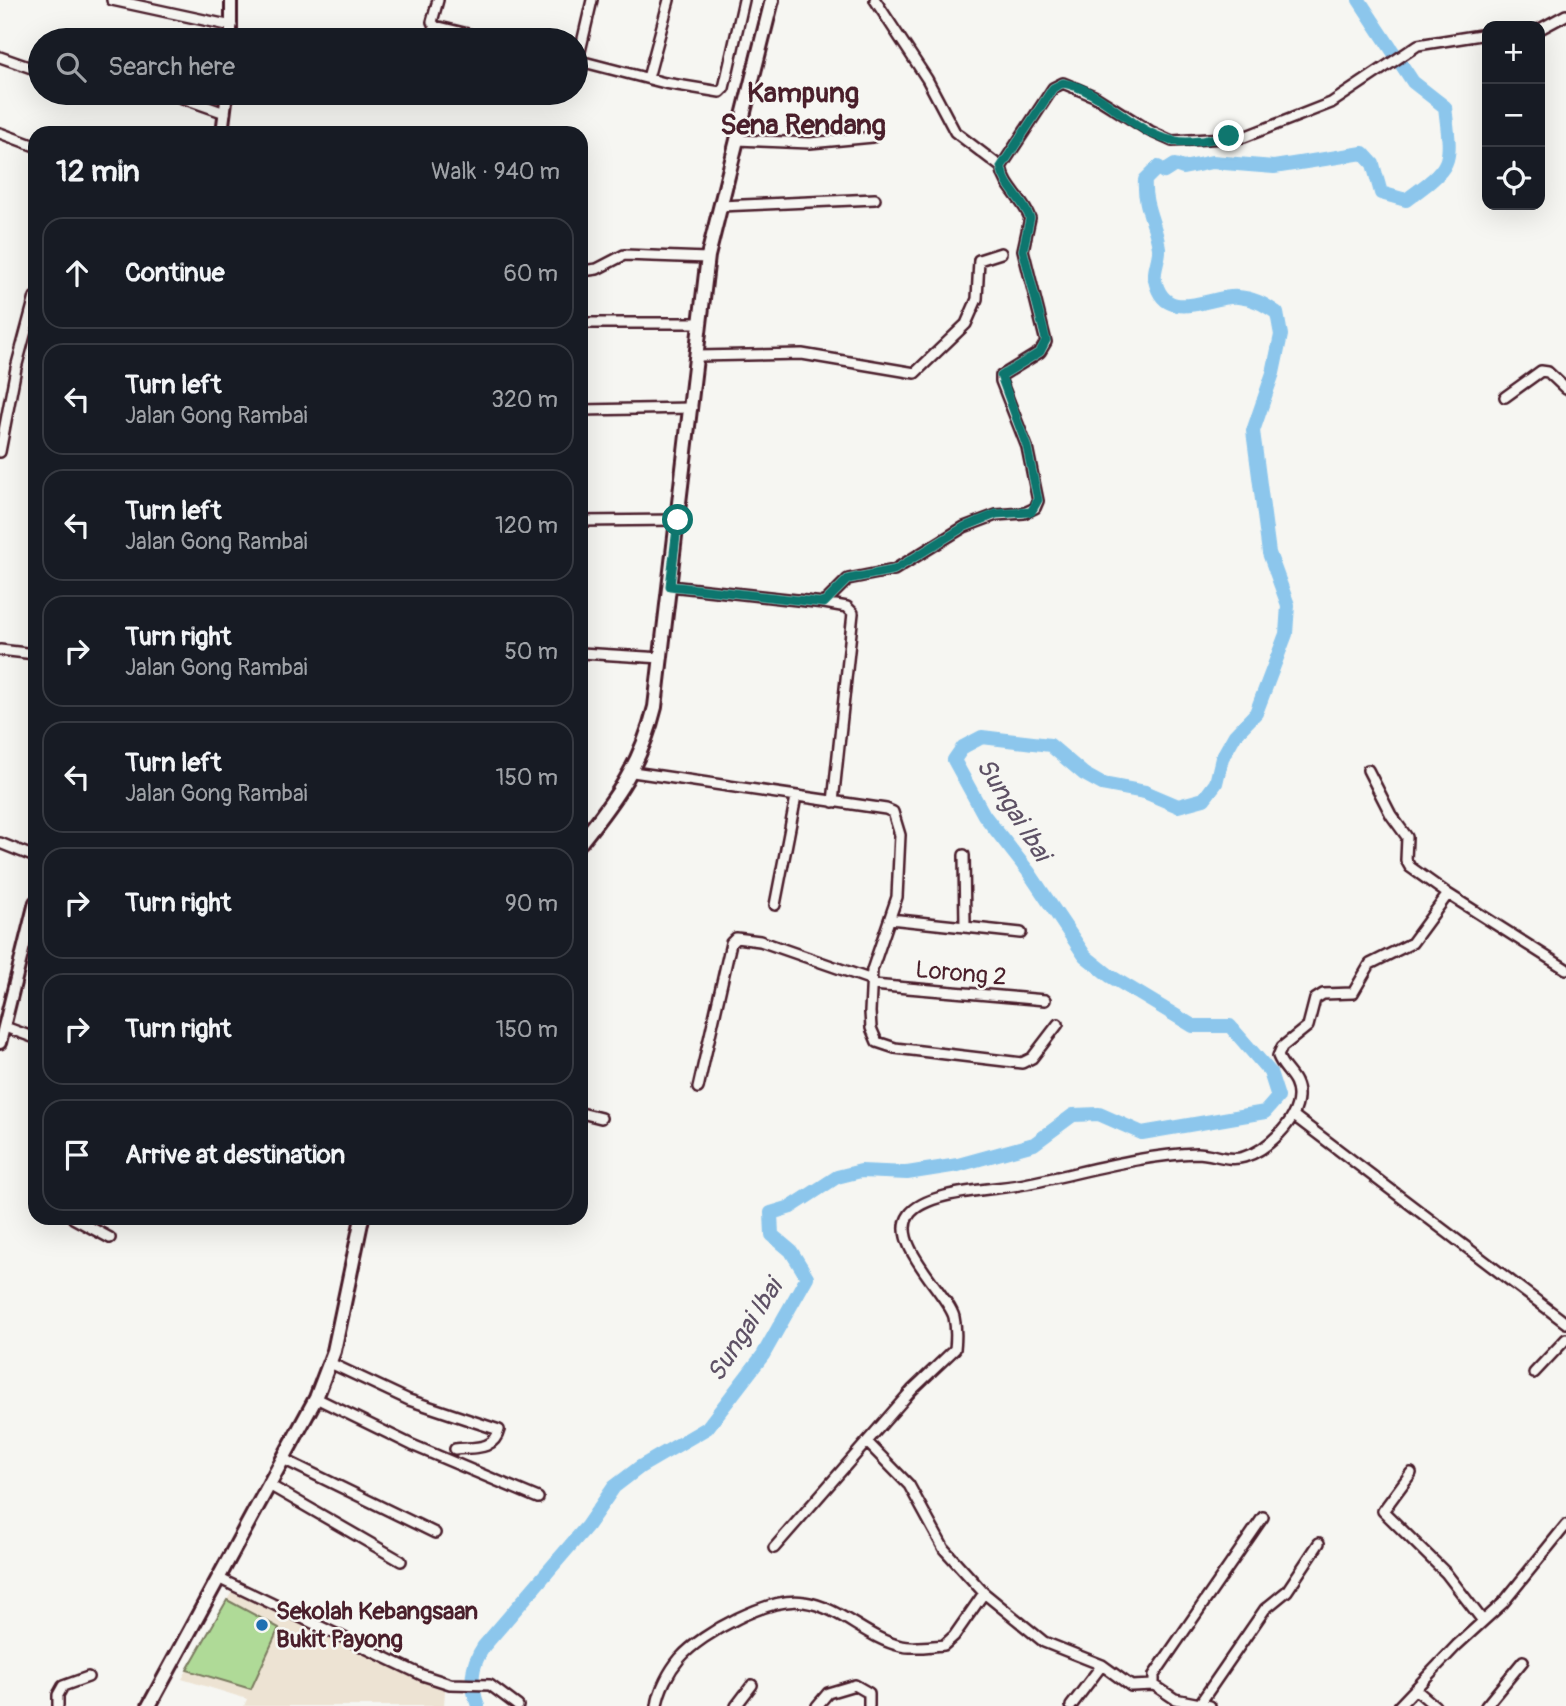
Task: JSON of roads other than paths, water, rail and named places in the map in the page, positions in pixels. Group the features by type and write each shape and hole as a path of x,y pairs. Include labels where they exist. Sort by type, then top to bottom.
{"main road":[{"path":"588,832 632,772 651,725 662,658 708,258 772,0"},
{"path":"149,1706 271,1486 316,1398 330,1363 360,1225"}],"street":[{"path":"112,0 232,26 231,0"},
{"path":"438,0 432,22 435,26 443,28"},
{"path":"585,28 592,0"},
{"path":"648,78 669,0"},
{"path":"588,63 697,90 723,90 744,0"},
{"path":"824,603 848,579 885,574 964,527 996,514 1031,512 1037,505 1027,447 1001,381 1001,376 1040,352 1046,340 1023,250 1030,218 1017,195 1005,184 1001,167 955,132 932,88 875,0"},
{"path":"1545,26 1566,15"},
{"path":"1001,167 1053,88 1063,83 1094,96 1162,138 1184,142 1252,135 1324,107 1412,48 1482,35"},
{"path":"0,57 28,67"},
{"path":"202,105 225,113"},
{"path":"223,126 226,105"},
{"path":"0,133 28,143"},
{"path":"737,140 810,143 873,137"},
{"path":"720,205 875,199"},
{"path":"698,356 802,354 915,373 966,324 977,299 979,260 1001,253"},
{"path":"588,270 597,269 624,256 708,258"},
{"path":"0,452 4,409 28,322"},
{"path":"588,323 701,323"},
{"path":"1505,397 1541,371 1548,372 1566,389"},
{"path":"588,410 692,408"},
{"path":"588,521 678,520"},
{"path":"670,586 824,603 847,607 853,614 833,802"},
{"path":"0,650 28,652"},
{"path":"588,653 662,658"},
{"path":"1368,770 1391,815 1407,837 1408,863 1448,894 1566,969"},
{"path":"632,772 886,808 898,819 899,877 890,919 875,958 872,983 872,1028 874,1038 884,1046 1023,1063 1030,1060 1058,1024"},
{"path":"775,905 796,797"},
{"path":"0,843 28,853"},
{"path":"964,855 965,927"},
{"path":"774,1548 869,1444 912,1390 953,1352 954,1318 907,1240 904,1225 909,1215 919,1206 962,1192 1025,1184 1112,1164 1197,1153 1236,1159 1258,1151 1294,1116 1298,1099 1297,1083 1278,1056 1282,1047 1308,1026 1315,999 1322,994 1353,993 1370,964 1412,943 1448,894"},
{"path":"890,919 1021,933"},
{"path":"28,930 2,1033 28,1037"},
{"name":"Lorong 2","path":"698,1088 731,943 736,938 760,941 872,983 1045,1000"},
{"path":"588,1115 601,1118"},
{"path":"1294,1116 1566,1323"},
{"path":"86,1225 110,1238"},
{"path":"1534,1373 1566,1339"},
{"path":"330,1363 410,1400 499,1430 496,1440 486,1446 455,1449"},
{"path":"316,1398 412,1445 538,1498"},
{"path":"869,1444 909,1485 944,1549 984,1593 1044,1642 1079,1659 1102,1665 1131,1686 1154,1685 1175,1699 1205,1704 1265,1609 1287,1591 1319,1543"},
{"path":"285,1460 435,1533"},
{"path":"1411,1473 1383,1511 1446,1573 1483,1621"},
{"path":"271,1486 401,1561"},
{"path":"1154,1685 1154,1675 1263,1517"},
{"path":"1399,1706 1521,1583 1566,1525"},
{"path":"220,1579 422,1675 457,1684 485,1684 518,1706"},
{"path":"657,1706 667,1677 681,1657 746,1615 779,1603 793,1600 824,1607 900,1646 944,1645 954,1636 984,1593"},
{"path":"1486,1706 1523,1661"},
{"path":"1071,1706 1102,1665"},
{"path":"58,1706 58,1695 63,1686 88,1677"},
{"path":"736,1706 752,1685"},
{"path":"817,1706 828,1693 846,1685 855,1685 869,1693 869,1706"},
{"path":"1415,1689 1435,1706"}],"waterway":[{"name":"Sungai Ibai","path":"478,1706 473,1675 476,1661 484,1646 587,1526 614,1487 640,1467 707,1428 763,1355 807,1277 791,1251 772,1235 771,1213 791,1207 837,1177 861,1171 907,1173 958,1165 1034,1144 1073,1115 1099,1114 1142,1133 1265,1112 1278,1097 1270,1072 1230,1026 1193,1026 1110,976 1085,956 1028,871 984,815 954,760 963,747 982,737 1050,745 1084,774 1102,784 1145,792 1178,806 1204,799 1216,783 1222,758 1235,735 1256,713 1286,634 1288,605 1269,553 1253,431 1273,373 1281,335 1277,313 1258,302 1243,298 1227,297 1179,305 1169,302 1160,294 1155,280 1159,248 1146,198 1145,180 1158,167 1164,172 1175,165 1183,168 1212,162 1274,167 1363,153 1373,164 1381,193 1406,200 1433,179 1446,162 1448,153 1445,107 1413,82 1359,0"}],"place":[{"name":"Sekolah Kebangsaan Bukit Payong","path":"262,1625"}],"district":[{"name":"Kampung Sena Rendang","path":"803,108"}]}
